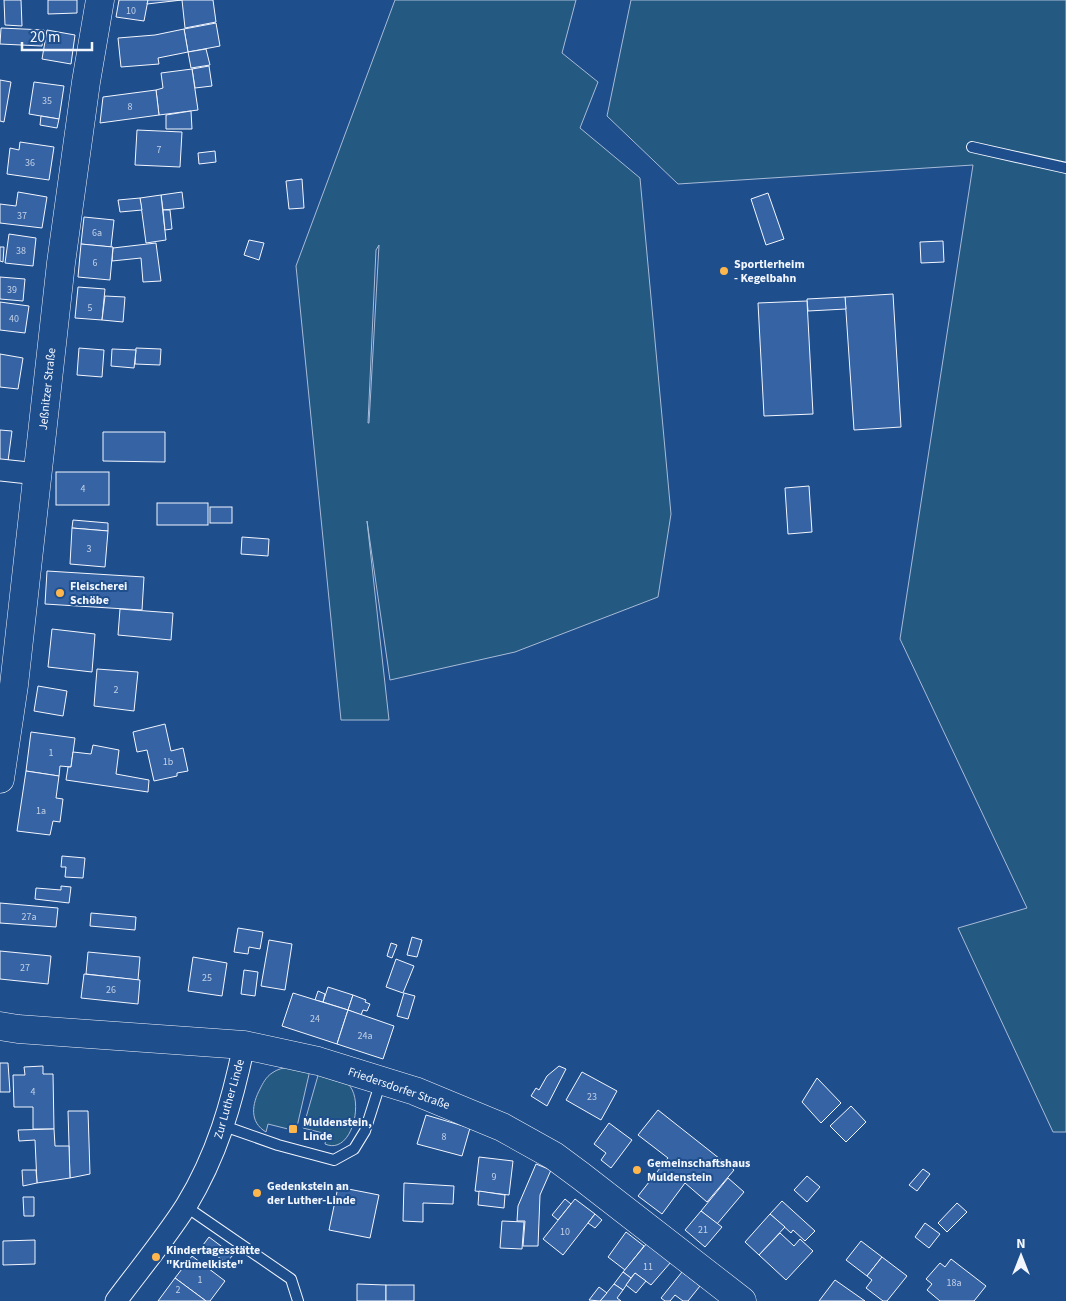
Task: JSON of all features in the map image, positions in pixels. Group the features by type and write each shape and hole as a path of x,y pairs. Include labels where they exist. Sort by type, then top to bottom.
{"main road":[{"name":"Jeßnitzer Straße","path":"0,778 14,684 61,263 86,82 100,0"},
{"name":"Friedersdorfer Straße","path":"0,1026 18,1029 244,1046 304,1058 381,1080 443,1102 502,1127 554,1156 742,1301"}],"street":[{"path":"0,470 38,474"},
{"name":"Zur Luther Linde","path":"116,1301 185,1206 206,1170 224,1126 244,1046"}],"lane":[{"path":"972,147 1066,168"},
{"path":"224,1126 271,1143 334,1160 354,1150 365,1131 381,1080"},
{"path":"185,1206 291,1280 298,1301"}],"shaded area":[{"path":"395,0 576,0 562,53 598,82 580,128 640,178 671,514 658,597 515,652 390,680 367,521 389,720 341,720 296,266","holes":["379,245 369,423 376,250"]},
{"path":"631,0 1066,0 1066,1132 1053,1132 958,928 1027,908 900,639 973,165 678,184 607,116"},
{"path":"291,1066 310,1070 296,1131 268,1124 266,1132 257,1123 255,1118 254,1107 257,1095 266,1078 278,1070"},
{"path":"319,1072 345,1082 353,1092 355,1113 353,1124 349,1135 342,1142 334,1146 325,1144 327,1134 303,1128"}],"building":[{"path":"4,0 21,0 22,26 5,25"},
{"path":"48,0 77,0 77,13 48,14"},
{"path":"119,0 148,0 144,21 116,17"},
{"path":"148,0 182,0 147,4"},
{"path":"182,0 213,0 216,22 185,28"},
{"path":"216,23 220,46 188,52 184,29"},
{"path":"1,28 44,30 42,46 0,44"},
{"path":"184,29 188,52 158,58 159,64 121,67 118,38 155,35"},
{"path":"47,30 75,35 71,64 42,59"},
{"path":"206,49 210,65 191,68 188,52"},
{"path":"209,66 212,86 195,88 192,69"},
{"path":"192,69 198,110 159,115 156,90 163,88 161,73"},
{"path":"0,80 11,82 4,122 0,121"},
{"path":"34,82 64,86 59,119 29,114"},
{"path":"156,90 159,115 100,123 103,97"},
{"path":"191,111 192,129 166,129 166,115"},
{"path":"41,116 59,119 57,128 40,125"},
{"path":"137,130 182,132 180,167 135,165"},
{"path":"20,142 54,147 49,180 7,174 10,148 19,150"},
{"path":"215,151 216,162 199,164 198,153"},
{"path":"302,179 304,208 289,209 286,181"},
{"path":"18,192 47,197 42,228 0,223 0,204 16,206"},
{"path":"182,192 184,208 163,210 161,195"},
{"path":"768,193 784,239 766,245 751,199"},
{"path":"161,195 166,240 146,243 140,198"},
{"path":"140,198 142,210 120,212 118,200"},
{"path":"163,210 170,210 172,229 165,230"},
{"path":"84,217 114,220 111,247 81,244"},
{"path":"9,234 36,238 33,266 5,263"},
{"path":"249,240 264,243 259,260 244,255"},
{"path":"943,241 944,262 921,263 920,242"},
{"path":"156,243 161,281 143,282 141,258 112,261 113,248"},
{"path":"81,244 113,247 110,280 78,277"},
{"path":"0,247 4,247 3,262 0,261"},
{"path":"0,277 25,279 23,301 0,299"},
{"path":"78,287 105,289 102,320 75,318"},
{"path":"893,294 901,427 854,430 845,297"},
{"path":"105,296 125,297 123,322 102,320"},
{"path":"845,297 846,309 808,311 807,299"},
{"path":"807,301 813,414 764,416 758,303"},
{"path":"0,302 29,306 25,333 0,330"},
{"path":"79,348 104,350 102,377 77,375"},
{"path":"136,348 161,349 160,365 135,364"},
{"path":"112,349 136,350 134,368 111,366"},
{"path":"0,354 23,358 18,389 0,387"},
{"path":"0,430 12,431 8,461 0,460"},
{"path":"103,432 165,432 165,462 103,461"},
{"path":"56,472 109,472 109,505 56,505"},
{"path":"809,486 812,532 788,534 785,488"},
{"path":"157,503 208,503 208,525 157,525"},
{"path":"210,507 232,507 232,523 210,523"},
{"path":"73,520 108,523 108,531 72,528"},
{"path":"72,528 108,531 105,567 70,564"},
{"path":"242,537 269,539 268,556 241,554"},
{"path":"47,571 144,577 142,610 45,604"},
{"path":"120,609 173,613 171,640 118,635"},
{"path":"52,629 95,634 92,672 48,667"},
{"path":"97,669 138,672 134,711 94,706"},
{"path":"38,686 67,691 63,716 34,711"},
{"path":"165,724 171,751 183,748 188,771 177,773 177,776 154,781 147,750 137,752 133,732"},
{"path":"31,732 75,738 71,767 60,766 59,776 26,771"},
{"path":"93,745 119,750 116,774 149,780 148,792 66,780 68,767 71,767 73,752 91,754"},
{"path":"26,771 59,776 56,798 63,799 60,822 53,821 50,835 17,831"},
{"path":"62,856 85,858 83,878 65,877 66,867 61,867"},
{"path":"61,886 71,887 69,903 35,899 36,888 61,890"},
{"path":"0,903 58,908 56,927 0,923"},
{"path":"91,913 136,917 135,930 90,926"},
{"path":"238,928 263,932 260,949 249,947 248,954 234,952"},
{"path":"412,937 422,940 417,957 407,955"},
{"path":"269,940 292,944 285,990 261,986"},
{"path":"391,943 397,945 392,958 387,956"},
{"path":"0,951 51,956 48,984 0,979"},
{"path":"88,952 140,957 138,980 86,974"},
{"path":"193,957 227,963 222,996 188,991"},
{"path":"396,959 414,966 403,993 386,987"},
{"path":"244,970 258,972 255,996 241,994"},
{"path":"84,974 140,980 138,1004 81,998"},
{"path":"328,987 353,995 348,1010 323,1002"},
{"path":"318,991 325,994 323,1002 315,1000"},
{"path":"293,993 348,1010 337,1044 282,1026"},
{"path":"404,993 415,996 408,1019 397,1016"},
{"path":"353,995 366,1000 365,1002 370,1004 367,1011 363,1010 361,1015 348,1010"},
{"path":"348,1010 394,1026 383,1059 337,1044"},
{"path":"0,1063 8,1063 10,1092 0,1092"},
{"path":"43,1066 43,1074 53,1074 54,1129 33,1129 33,1107 14,1107 13,1075 25,1075 24,1067"},
{"path":"559,1066 566,1069 547,1106 531,1096 536,1088 539,1090 547,1076"},
{"path":"582,1072 617,1091 601,1120 566,1100"},
{"path":"817,1078 841,1103 821,1123 802,1102"},
{"path":"851,1106 866,1122 846,1142 830,1126"},
{"path":"658,1110 734,1170 707,1202 685,1183 662,1214 638,1196 668,1158 638,1135"},
{"path":"68,1111 88,1111 90,1174 70,1178"},
{"path":"426,1115 470,1128 462,1156 417,1144"},
{"path":"609,1123 632,1140 611,1168 601,1160 606,1153 594,1144"},
{"path":"54,1129 55,1146 69,1146 70,1178 37,1183 35,1140 19,1141 18,1130"},
{"path":"479,1157 513,1161 509,1195 475,1191"},
{"path":"536,1164 551,1170 540,1195 538,1246 523,1246 525,1221 517,1221 518,1206"},
{"path":"923,1169 930,1174 917,1191 909,1185"},
{"path":"22,1170 36,1170 37,1183 23,1186"},
{"path":"807,1176 820,1187 807,1202 794,1190"},
{"path":"728,1178 744,1192 717,1224 701,1211"},
{"path":"404,1183 454,1186 453,1204 423,1203 423,1222 403,1221"},
{"path":"338,1187 379,1195 370,1238 329,1230"},
{"path":"479,1191 505,1195 504,1208 478,1205"},
{"path":"23,1197 34,1197 34,1216 24,1216"},
{"path":"565,1199 571,1204 558,1220 552,1215"},
{"path":"575,1199 595,1214 563,1255 543,1239"},
{"path":"782,1201 815,1231 805,1241 793,1230 791,1233 770,1214"},
{"path":"957,1203 967,1212 947,1232 938,1223"},
{"path":"701,1211 722,1227 705,1247 685,1230"},
{"path":"595,1214 602,1220 595,1228 588,1223"},
{"path":"770,1214 785,1227 759,1255 745,1242"},
{"path":"502,1221 524,1222 522,1249 500,1248"},
{"path":"925,1223 940,1234 929,1248 915,1237"},
{"path":"626,1232 644,1246 625,1270 608,1257"},
{"path":"780,1233 794,1246 800,1239 813,1251 786,1280 759,1255"},
{"path":"209,1237 233,1255 226,1263 203,1245"},
{"path":"35,1240 35,1264 3,1265 3,1241"},
{"path":"861,1241 882,1257 867,1276 846,1260"},
{"path":"647,1243 671,1262 651,1285 635,1273 631,1278 623,1272"},
{"path":"192,1256 225,1281 210,1301 206,1301 175,1278"},
{"path":"882,1257 907,1276 887,1301 883,1301 866,1288 872,1280 867,1276"},
{"path":"951,1259 986,1286 974,1301 940,1301 927,1290 932,1284 926,1279 940,1263 945,1267"},
{"path":"623,1272 631,1278 623,1290 614,1284"},
{"path":"682,1272 700,1286 688,1301 683,1301 675,1295 670,1301 665,1301 661,1298"},
{"path":"635,1273 646,1281 636,1293 626,1285"},
{"path":"175,1278 206,1301 158,1301"},
{"path":"835,1280 865,1301 819,1301"},
{"path":"357,1284 386,1285 386,1301 357,1301"},
{"path":"614,1284 623,1290 617,1298 621,1301 600,1301"},
{"path":"386,1285 414,1285 414,1301 386,1301"},
{"path":"599,1287 607,1293 600,1301 589,1300"}],"place":[{"name":"Sportlerheim - Kegelbahn","path":"724,271"},
{"name":"Fleischerei Schöbe","path":"60,593"},
{"name":"Muldenstein, Linde","path":"293,1129"},
{"name":"Gemeinschaftshaus Muldenstein","path":"637,1170"},
{"name":"Gedenkstein an der Luther-Linde","path":"257,1193"},
{"name":"Kindertagesstätte \"Krümelkiste\"","path":"156,1257"}]}
